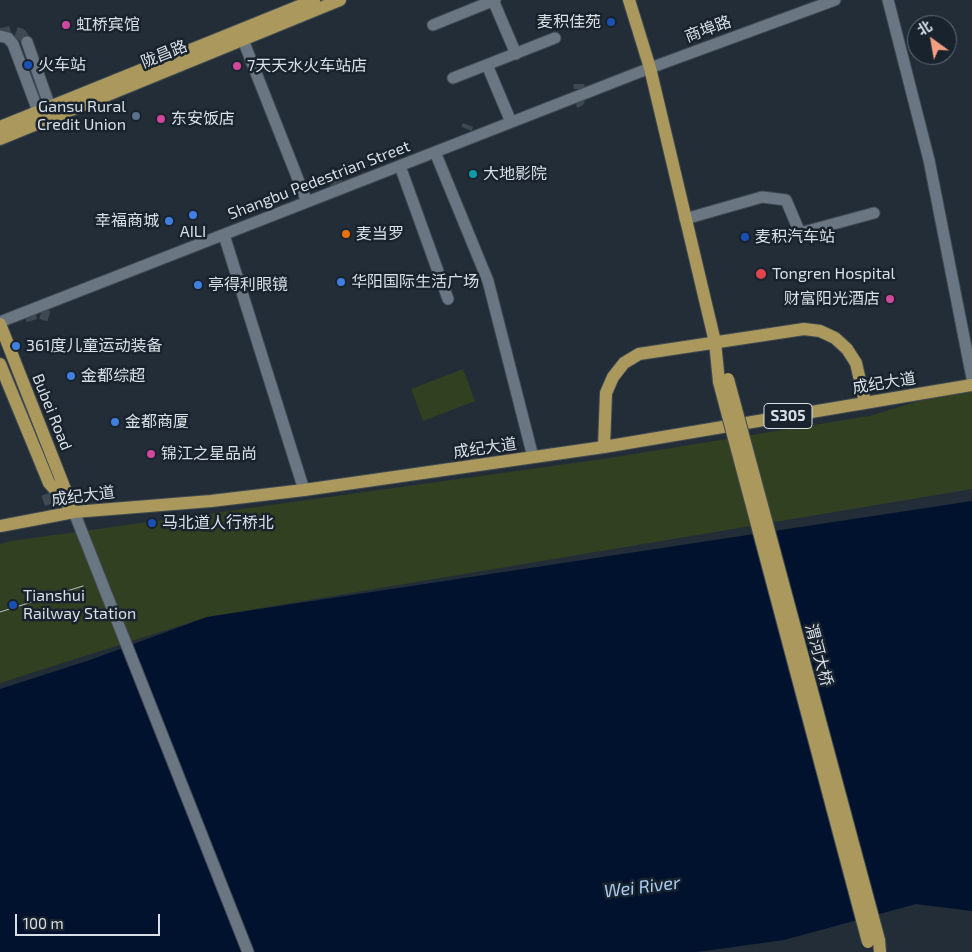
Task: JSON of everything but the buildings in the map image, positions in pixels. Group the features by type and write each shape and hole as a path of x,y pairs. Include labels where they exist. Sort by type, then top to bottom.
{"main road":[{"name":"陇昌路","path":"0,127 314,0"},
{"name":"陇昌路","path":"0,139 340,0"},
{"name":"渭河大桥","path":"629,0 650,68 714,342 874,947"},
{"name":"Bubei Road","path":"0,323 74,512"},
{"path":"604,447 606,393 613,377 624,364 639,354 804,329 820,331 835,338 847,349 856,363 865,402"},
{"path":"0,364 49,483 74,512"},
{"name":"成纪大道","path":"0,526 74,512 211,501 304,490 604,447 972,385"}],"street":[{"path":"433,24 494,0 516,54"},
{"name":"商埠路","path":"650,68 835,0"},
{"path":"888,0 930,160 972,378"},
{"path":"0,36 8,38 13,44 44,109"},
{"path":"453,78 555,38"},
{"path":"243,40 307,202"},
{"path":"27,42 44,109"},
{"path":"487,64 511,122"},
{"name":"Shangbu Pedestrian Street","path":"0,323 650,68"},
{"path":"435,152 488,281 533,457"},
{"path":"400,166 448,299"},
{"path":"686,219 762,197 786,200 800,233 874,213"},
{"path":"224,234 304,490"},
{"path":"74,512 248,952"}],"green space":[{"path":"463,369 475,401 423,421 411,389"},
{"path":"972,385 972,489 207,617 0,683 0,544 603,459 869,416"}],"water":[{"name":"Wei River","path":"972,501 972,911 916,904 784,940 697,952 0,952 0,689 90,660 207,617"}],"tunnel":[{"path":"0,34 12,31 21,34 27,42"},
{"path":"575,103 579,101 579,84"},
{"path":"467,145 465,133 468,125"},
{"path":"339,176 335,180 339,195"},
{"path":"25,317 38,313 49,316"},
{"path":"27,409 60,495 40,502"}],"tram line":[{"path":"0,612 83,586"}],"place":[{"name":"麦积佳苑","path":"611,22"},
{"name":"虹桥宾馆","path":"66,25"},
{"name":"火车站","path":"28,65"},
{"name":"7天天水火车站店","path":"237,66"},
{"name":"Gansu Rural Credit Union","path":"136,116"},
{"name":"东安饭店","path":"161,119"},
{"name":"大地影院","path":"473,174"},
{"name":"AILI","path":"193,215"},
{"name":"幸福商城","path":"169,221"},
{"name":"麦当罗","path":"346,234"},
{"name":"麦积汽车站","path":"745,237"},
{"name":"Tongren Hospital","path":"761,274"},
{"name":"华阳国际生活广场","path":"341,282"},
{"name":"亭得利眼镜","path":"198,285"},
{"name":"财富阳光酒店","path":"890,299"},
{"name":"361度儿童运动装备","path":"16,346"},
{"name":"金都综超","path":"71,376"},
{"name":"金都商厦","path":"115,422"},
{"name":"锦江之星品尚","path":"151,454"},
{"name":"马北道人行桥北","path":"152,523"},
{"name":"Tianshui Railway Station","path":"13,605"}]}
